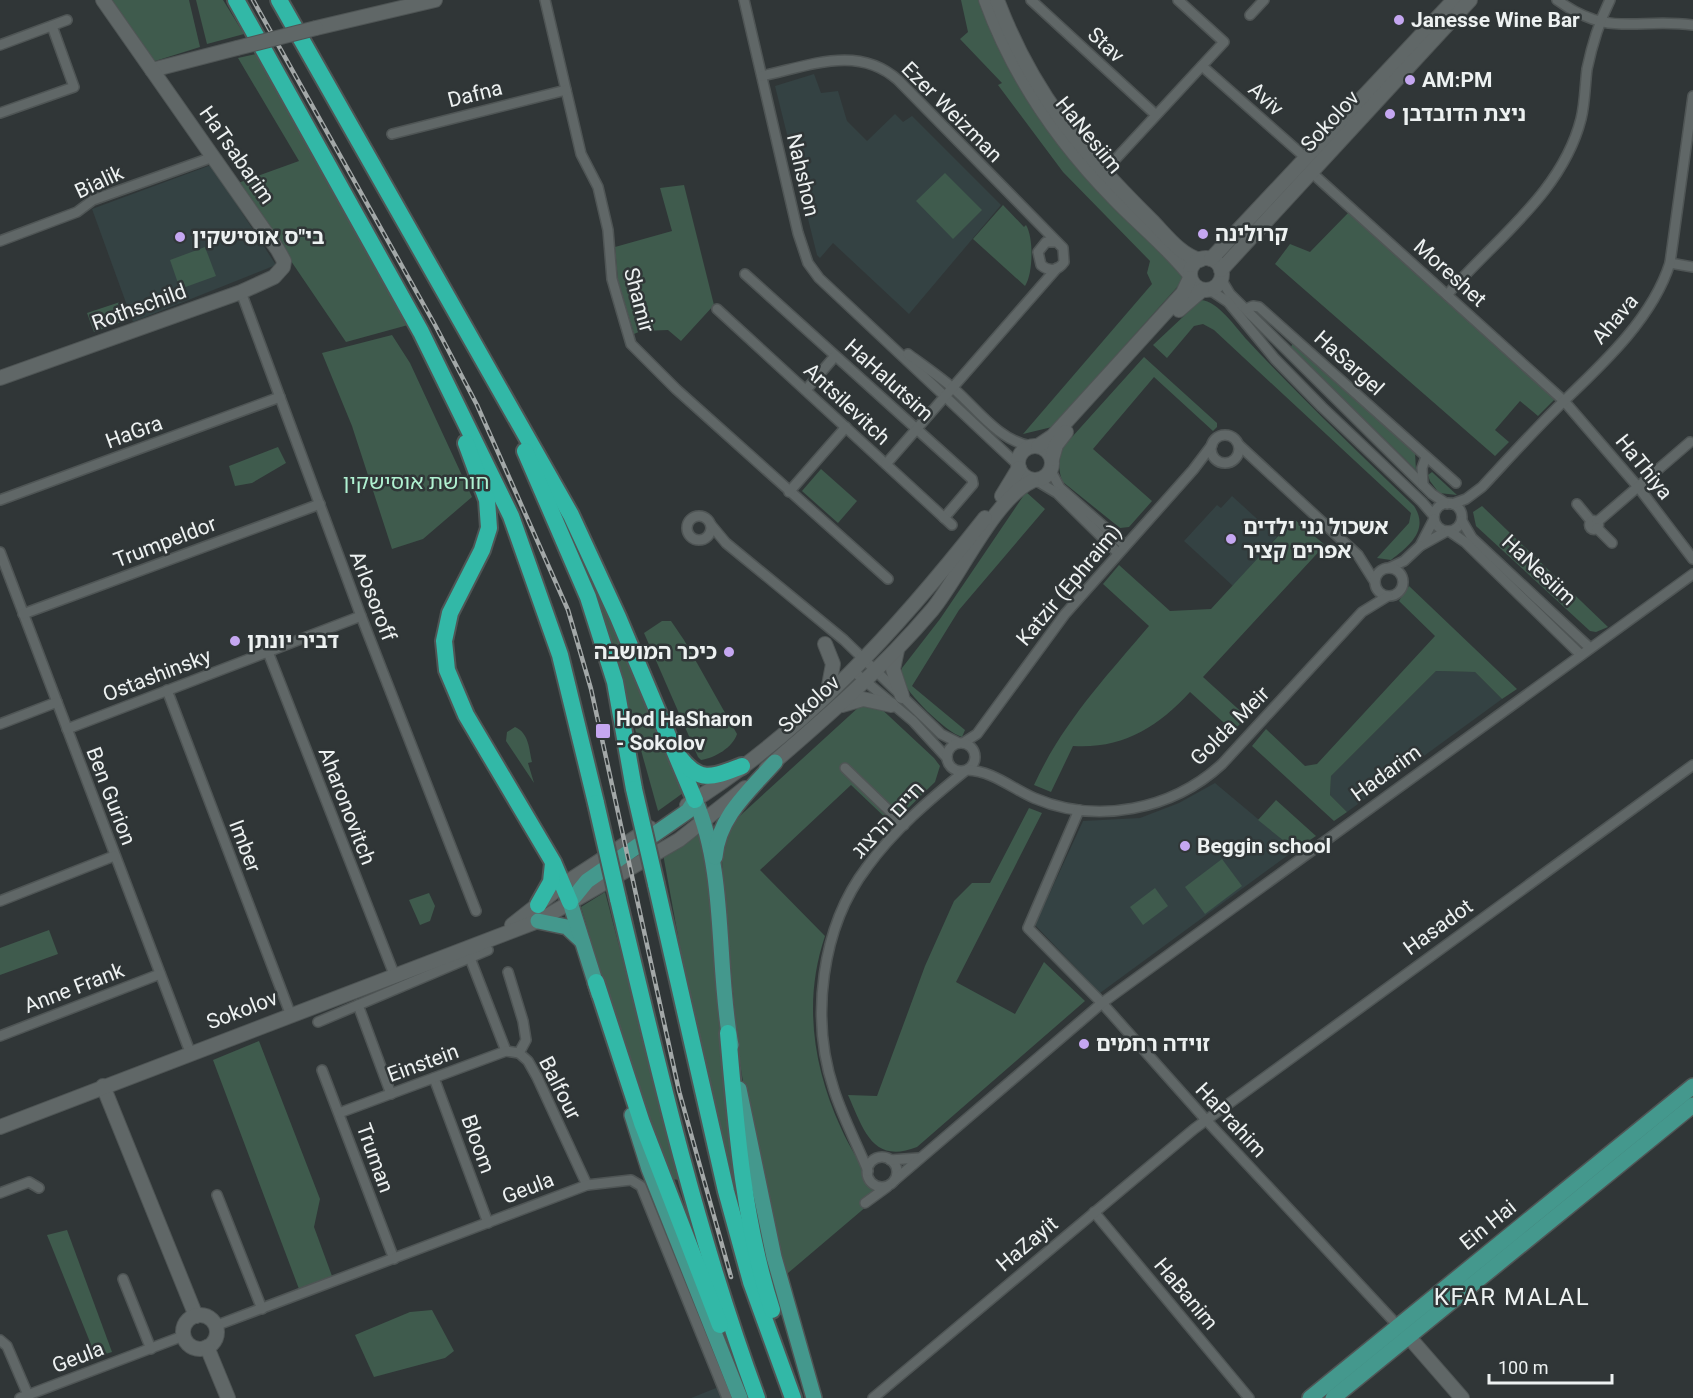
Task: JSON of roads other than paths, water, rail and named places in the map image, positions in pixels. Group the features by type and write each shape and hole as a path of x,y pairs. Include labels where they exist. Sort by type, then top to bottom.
{"highway":[{"path":"235,0 429,347 491,472 532,570 560,655 667,1108 698,1220 755,1398"},
{"path":"281,0 455,314 584,539 695,800"},
{"path":"455,314 527,456 588,597 615,682 634,789 726,1191 751,1282 793,1398"},
{"path":"429,347 483,489 489,517 487,538 450,613 444,641 447,670 466,715 553,862 570,902"},
{"path":"672,747 691,771 704,777 715,776 742,766"},
{"path":"538,913 551,882 553,862"},
{"path":"596,982 638,1112 699,1275 755,1398"},
{"path":"728,1033 743,1188 768,1295 804,1398"}],"main road":[{"path":"713,875 715,847 721,828 731,812 775,762"},
{"path":"695,800 704,821 713,875 728,1033 774,1257 814,1398"},
{"path":"695,800 688,811 587,881 570,902 596,982 643,1153 741,1398"},
{"path":"538,913 567,927 584,944"},
{"name":"Ein Hai","path":"1333,1398 1403,1330 1693,1086"},
{"name":"Ein Hai","path":"1310,1398 1403,1330 1693,1105"}],"street":[{"name":"HaTsabarim","path":"103,0 278,250 284,264"},
{"path":"152,70 435,0"},
{"name":"Shamir","path":"545,0 581,154 598,187 608,230 612,279 631,344 645,362 888,579"},
{"name":"Nahshon","path":"744,0 798,234 808,263 819,278 878,330 1018,467"},
{"name":"HaNesiim","path":"986,0 1015,69 1051,125 1095,178 1190,277"},
{"name":"HaNesiim","path":"997,0 1035,82 1062,123 1104,165 1111,180 1182,251 1205,260"},
{"name":"Stav","path":"1031,0 1156,115"},
{"path":"1104,165 1156,115 1224,42 1178,0"},
{"path":"1250,15 1264,0"},
{"name":"Sokolov","path":"1221,274 1309,166 1454,0"},
{"name":"Sokolov","path":"1205,260 1309,166 1470,0"},
{"path":"1557,0 1599,23 1624,26 1666,21 1693,25"},
{"path":"1447,295 1530,211 1564,160 1581,119 1588,68 1599,23 1610,0"},
{"path":"0,45 67,20"},
{"path":"0,113 74,87 52,26"},
{"name":"Ezer Weizman","path":"762,76 844,58 868,61 881,67 898,80 1032,220 1056,242"},
{"name":"Aviv","path":"1202,66 1309,166"},
{"name":"Dafna","path":"392,134 566,90"},
{"name":"Ahava","path":"1449,504 1466,499 1482,487 1652,305 1662,287 1670,263 1693,96"},
{"name":"Bialik","path":"0,241 77,212 93,200 213,157"},
{"name":"Moreshet","path":"1309,166 1564,401"},
{"name":"Ezer Weizman","path":"1032,220 1040,232 1041,246"},
{"path":"886,464 1037,289 1064,262 1065,252 1056,242 1041,246 1037,257 1041,265 1042,276 1037,289"},
{"path":"1121,549 1057,493 1022,475 1018,467 1022,452 1053,436 1183,293 1194,264 1205,260 1221,274 1246,309 1423,485 1461,512 1462,521 1457,528 1420,546"},
{"path":"1670,263 1693,267"},
{"name":"Rothschild","path":"0,378 241,292 280,273 284,264"},
{"path":"1041,265 1048,269 1057,268"},
{"name":"HaHalutsim","path":"745,274 972,479 973,484 944,518"},
{"path":"1035,481 1046,477 1060,440 1086,410 1141,349 1221,274"},
{"path":"1190,277 1195,286 1228,302 1294,380 1422,502 1434,518 1436,525 1448,531"},
{"name":"Arlosoroff","path":"241,292 361,616 476,911"},
{"name":"HaSargel","path":"1246,309 1259,307 1456,483"},
{"name":"Antsilevitch","path":"717,309 952,525"},
{"name":"Nahshon","path":"878,330 952,387 1001,432 1017,443 1035,446"},
{"path":"806,390 835,356"},
{"name":"HaGra","path":"0,500 280,397"},
{"name":"HaThiya","path":"1564,401 1639,488 1693,559"},
{"path":"789,492 846,427"},
{"path":"1219,462 1212,454 1212,445 1217,437 1226,435 1235,439 1261,466 1358,555 1370,570 1378,591 1388,596 1399,591 1412,555 1420,546 1438,508 1449,504"},
{"path":"1595,523 1639,488 1690,442"},
{"name":"Katzir (Ephraim)","path":"961,743 981,729 1045,639 1121,549 1193,470 1212,445"},
{"path":"1232,462 1238,456 1239,445"},
{"path":"1035,446 1046,450 1060,488 1121,549"},
{"path":"1423,485 1421,474 1426,457"},
{"path":"1193,470 1205,464 1219,462 1245,461 1261,466"},
{"name":"Sokolov","path":"538,913 564,884 695,800 800,720 864,658 955,556 1007,490 1018,467"},
{"name":"Sokolov","path":"0,1127 500,933 538,913 570,902 679,840 775,762 876,670 943,596 1012,496 1035,481"},
{"name":"Trumpeldor","path":"23,614 320,504"},
{"path":"1577,504 1612,543"},
{"name":"HaNesiim","path":"1462,521 1472,537 1590,648"},
{"path":"711,525 726,543 864,658 941,734 961,743 975,754 972,766 966,770 956,770 913,722 852,670"},
{"name":"HaNesiim","path":"1448,531 1465,542 1581,655"},
{"name":"Ben Gurion","path":"0,552 190,1052"},
{"path":"1358,555 1397,571 1402,578"},
{"path":"1375,583 1377,574 1412,555"},
{"name":"Hadarim","path":"1102,1003 1693,574"},
{"name":"Golda Meir","path":"1362,612 1375,583"},
{"name":"Golda Meir","path":"966,770 993,775 1038,799 1079,810 1134,808 1172,797 1199,782 1237,749 1362,612 1388,596"},
{"name":"Ostashinsky","path":"67,729 361,616"},
{"path":"825,645 833,664 833,675 826,695"},
{"path":"898,647 892,669 902,696"},
{"name":"Aharonovitch","path":"268,652 394,974"},
{"name":"Imber","path":"167,690 290,1014"},
{"path":"840,705 863,699 891,705"},
{"path":"0,724 57,702"},
{"name":"Katzir (Ephraim)","path":"975,754 981,729"},
{"path":"940,791 948,774 951,748 961,743"},
{"name":"Golda Meir","path":"975,754 993,775"},
{"name":"Hasadot","path":"1207,1121 1466,928 1693,765"},
{"path":"845,768 904,825"},
{"name":"חיים הרצוג","path":"869,1174 833,1090 828,1070 823,1029 823,985 833,938 849,895 866,867 904,825 966,770"},
{"name":"HaPrahim","path":"1079,810 1028,928 1102,1003 1207,1121 1403,1330"},
{"path":"0,901 114,856"},
{"path":"318,1022 488,950"},
{"name":"Balfour","path":"470,958 506,1052"},
{"name":"Balfour","path":"508,972 523,1021 526,1040 519,1053 528,1061 537,1077 587,1185"},
{"name":"Anne Frank","path":"0,1036 160,974"},
{"path":"923,1155 907,1161 885,1159 872,1162 865,1203 895,1180 1102,1003"},
{"path":"358,1005 391,1094"},
{"name":"Einstein","path":"339,1113 506,1052 519,1053"},
{"name":"Truman","path":"322,1070 394,1259"},
{"name":"Bloom","path":"434,1078 488,1223"},
{"path":"103,1086 196,1316"},
{"name":"HaZayit","path":"873,1398 1094,1212 1207,1121"},
{"path":"857,1144 896,1167 895,1180"},
{"path":"869,1174 877,1186 887,1186"},
{"name":"Geula","path":"215,1326 587,1185 631,1180 641,1186 727,1398"},
{"path":"0,1193 29,1182 39,1188"},
{"path":"217,1195 262,1309"},
{"name":"HaBanim","path":"1094,1212 1249,1398"},
{"path":"123,1280 151,1348"},
{"path":"196,1316 208,1317 215,1326 215,1339 207,1347 195,1348 183,1336 186,1322 196,1316"},
{"path":"1403,1330 1462,1398"},
{"name":"Geula","path":"24,1396 183,1336"},
{"path":"0,1340 7,1347 24,1396"},
{"path":"207,1347 228,1398"}],"railway":[{"path":"253,0 435,325 477,405 568,610 591,689 679,1091 731,1277"}],"place":[{"name":"Janesse Wine Bar","path":"1399,20"},
{"name":"AM:PM","path":"1410,80"},
{"name":"ניצת הדובדבן","path":"1390,114"},
{"name":"קרולינה","path":"1203,234"},
{"name":"בי\"ס אוסישקין","path":"180,237"},
{"name":"אשכול גני ילדים אפרים קציר","path":"1231,539"},
{"name":"דביר יונתן","path":"235,641"},
{"name":"כיכר המושבה","path":"729,652"},
{"name":"Hod HaSharon - Sokolov","path":"603,731"},
{"name":"Beggin school","path":"1185,846"},
{"name":"זוידה רחמים","path":"1084,1044"}],"district":[{"name":"KFAR MALAL","path":"1512,1297"}],"park label":[{"name":"חורשת אוסישקין","path":"416,482"}]}
